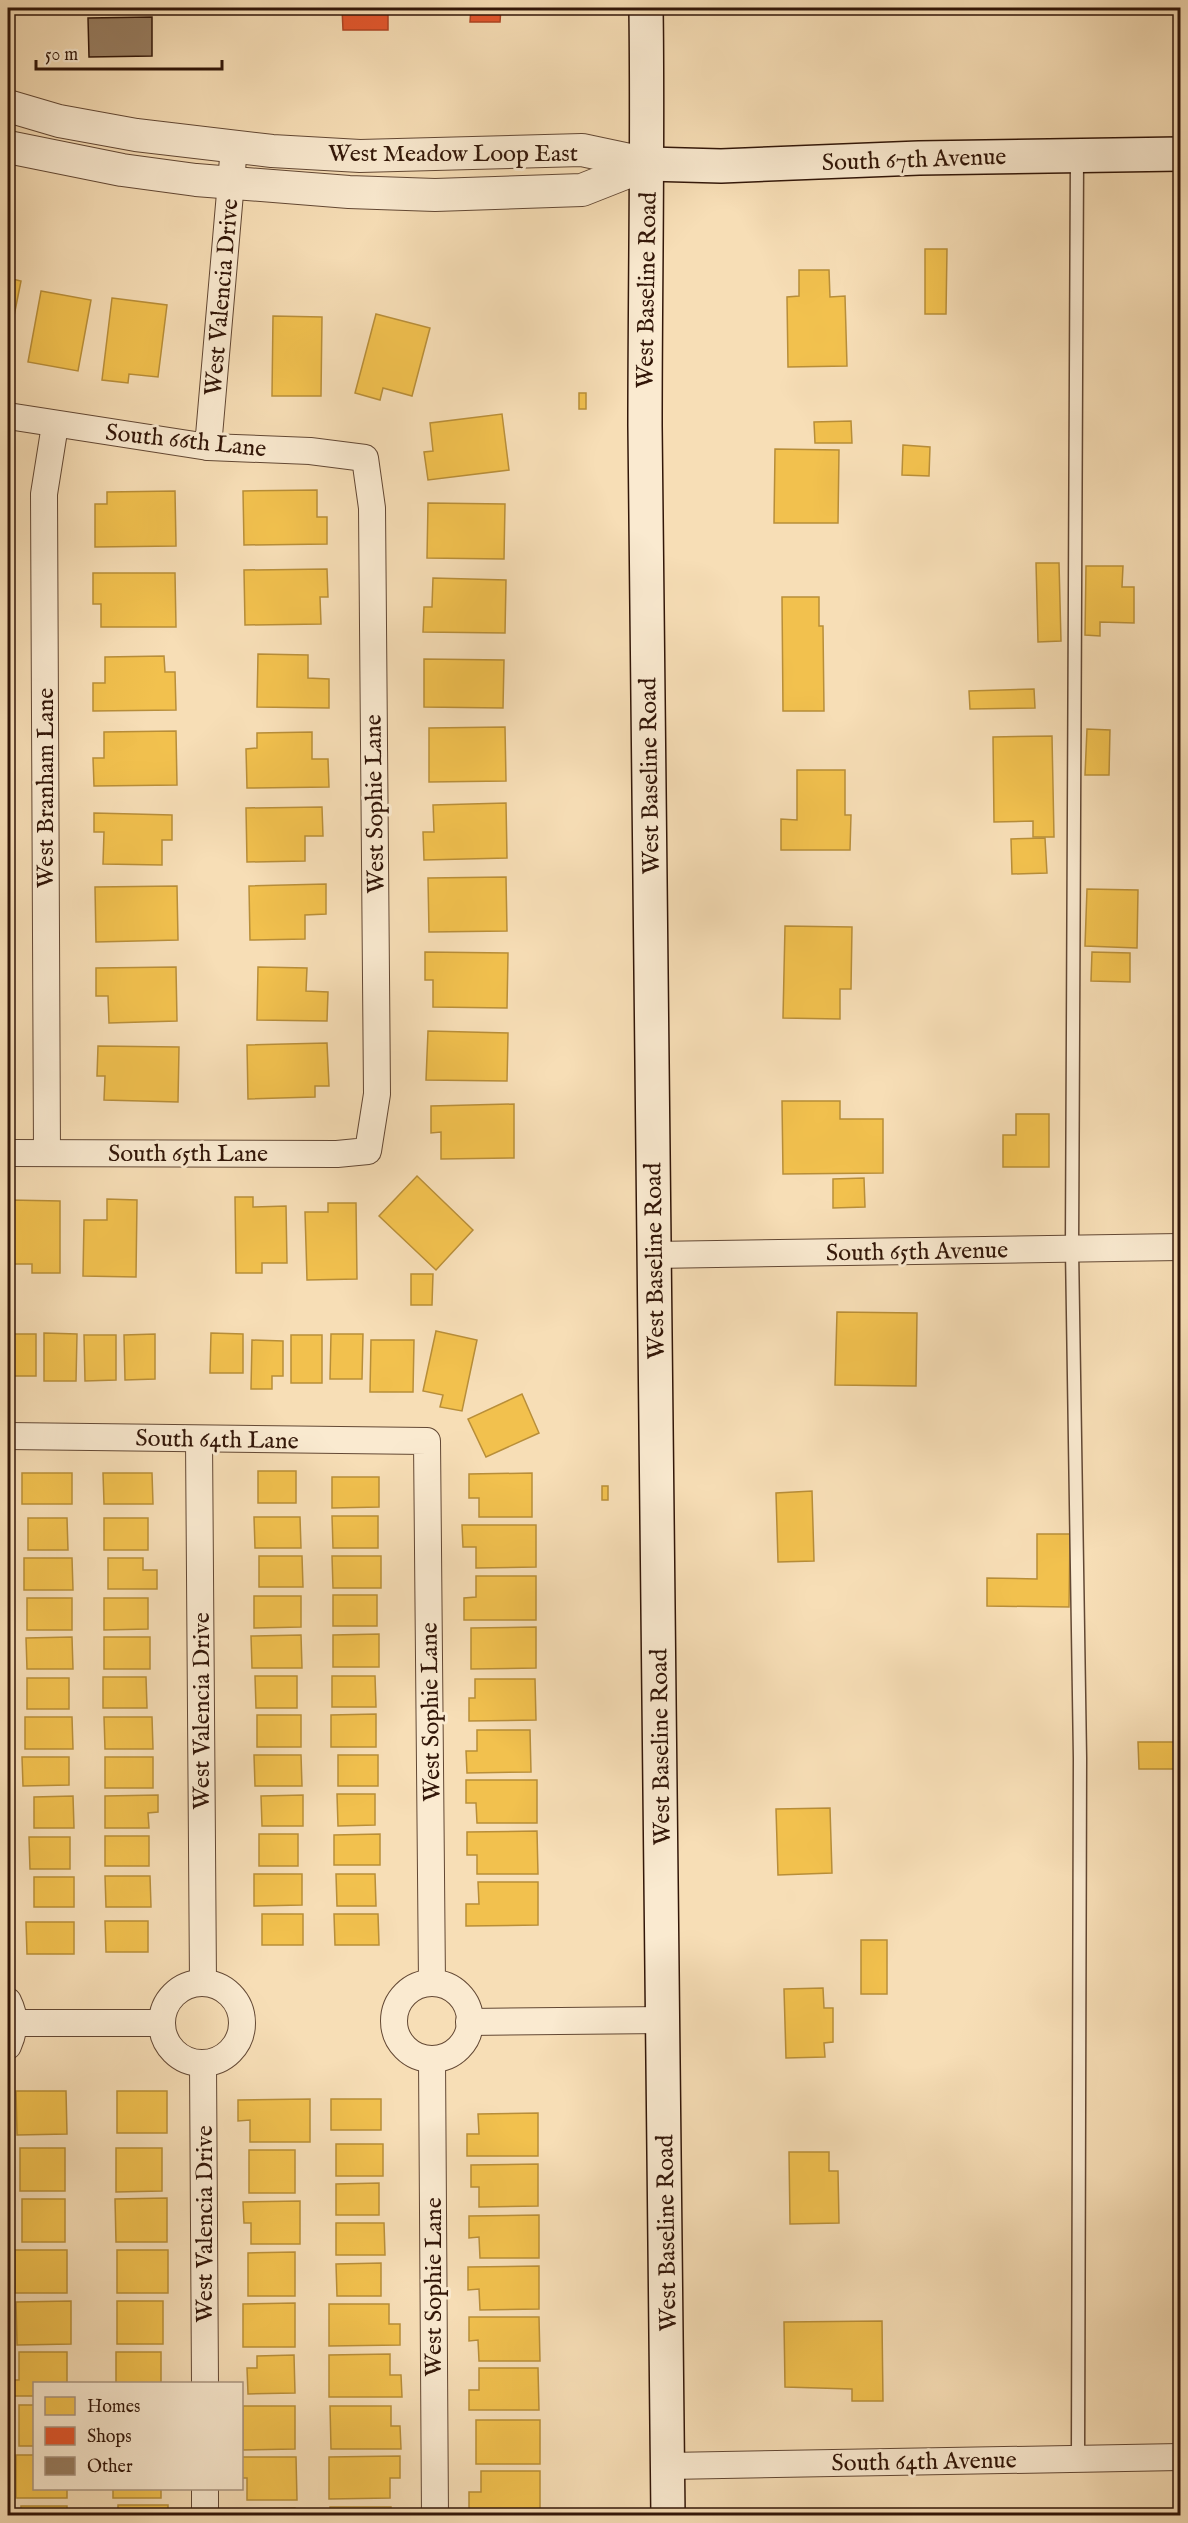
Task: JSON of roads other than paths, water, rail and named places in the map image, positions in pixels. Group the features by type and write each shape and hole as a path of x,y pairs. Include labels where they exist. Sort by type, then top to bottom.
{"main road":[{"name":"West Baseline Road","path":"646,8 648,164 645,237 645,426 668,2516"},
{"name":"South 67th Avenue","path":"648,164 721,166 919,158 1180,154"}],"street":[{"name":"West Meadow Loop East","path":"8,106 59,121 136,135 234,147 360,156 582,150 648,164"},
{"name":"West Meadow Loop East","path":"8,147 122,170 231,184 435,195 582,190 648,164"},
{"name":"West Valencia Drive","path":"208,447 234,147"},
{"name":"South 66th Lane","path":"8,416 208,447 310,451 365,458"},
{"name":"West Branham Lane","path":"47,1153 44,494 55,425"},
{"name":"West Sophie Lane","path":"365,458 372,508 377,1094 368,1151"},
{"name":"South 65th Lane","path":"8,1153 337,1154 368,1151"},
{"name":"South 65th Avenue","path":"653,1255 1180,1247"},
{"name":"South 64th Lane","path":"8,1436 427,1440"},
{"name":"West Valencia Drive","path":"199,1439 203,1983"},
{"name":"West Sophie Lane","path":"427,1440 432,1983"},
{"path":"203,1983 217,1985 229,1992 242,2016 242,2030 229,2054 217,2061 203,2064 190,2062 179,2056 167,2042 162,2024 164,2011 179,1990 190,1984 203,1983"},
{"path":"432,1983 454,1990 463,1999 469,2022 464,2040 458,2048 450,2054 432,2059 421,2057 403,2046 397,2037 394,2015 403,1996 422,1984 432,1983"},
{"path":"469,2022 664,2020"},
{"path":"10,2023 162,2024"},
{"name":"West Sophie Lane","path":"432,2059 435,2516"},
{"name":"West Valencia Drive","path":"203,2064 205,2382"},
{"name":"South 64th Avenue","path":"668,2466 1180,2457"},
{"path":"205,2490 205,2516"}],"lane":[{"path":"1077,156 1072,1249 1080,1758 1078,2459"}]}
